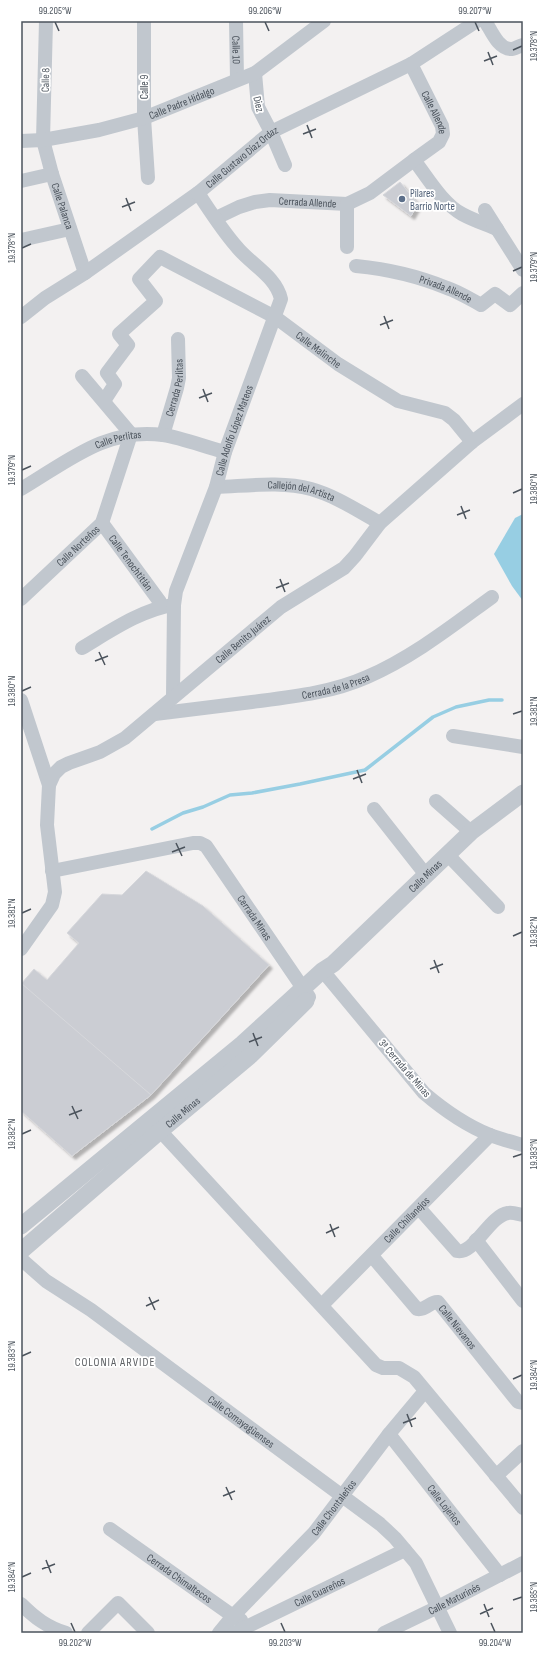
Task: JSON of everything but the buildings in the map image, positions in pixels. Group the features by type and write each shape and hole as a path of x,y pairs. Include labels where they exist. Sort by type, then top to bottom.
{"street":[{"name":"Calle 8","path":"43,140 46,21"},
{"name":"Calle 9","path":"144,21 144,118 148,178"},
{"name":"Calle 10","path":"236,21 238,79"},
{"name":"Calle Padre Hidalgo","path":"21,141 43,140 99,130 144,118 255,73 324,21"},
{"name":"Calle Gustavo Díaz Ordaz","path":"21,317 45,298 198,193 271,132 410,64 477,21"},
{"path":"485,21 504,47 511,49 523,45"},
{"name":"Calle Allende","path":"410,64 442,126 443,134 439,142 414,160"},
{"name":"Diez","path":"255,73 258,107 271,132 284,165"},
{"name":"Calle Palanca","path":"43,140 52,174 85,272"},
{"path":"414,160 454,209 497,229"},
{"name":"Cerrada Allende","path":"216,218 239,207 254,202 270,200 347,204 370,193 414,160"},
{"path":"21,181 52,174"},
{"name":"Calle Adolfo López Mateos","path":"173,696 167,603 178,585 216,487 225,452 276,317 281,299 279,290 275,283 243,255 198,193"},
{"path":"347,204 347,247"},
{"path":"485,210 523,270"},
{"path":"21,240 70,229"},
{"name":"Calle Malinche","path":"104,401 115,384 107,373 128,345 119,334 156,301 139,279 160,257 276,317 338,364 398,401 445,413 454,420 472,442"},
{"name":"Privada Allende","path":"356,266 381,269 417,277 448,288 481,305 495,294 510,305 523,293"},
{"name":"Cerrada Perlitas","path":"163,435 177,388 178,339"},
{"path":"82,376 132,434"},
{"name":"Calle Benito Juárez","path":"21,949 52,905 55,892 47,825 49,785 54,774 61,767 114,746 155,714 173,696 281,607 344,568 380,523 472,442 523,404"},
{"name":"Calle Perlitas","path":"21,489 95,444 110,438 132,434 163,435 225,452"},
{"name":"Calle Norteños","path":"21,599 102,523 132,434"},
{"name":"Callejón del Artista","path":"216,487 282,484 310,489 334,498 380,523"},
{"name":"Calle Tenochtitlán","path":"102,523 167,603"},
{"name":"Cerrada de la Presa","path":"155,714 287,698 329,690 366,678 397,662 434,639 492,597"},
{"path":"82,648 128,622 167,603"},
{"path":"21,700 49,785"},
{"path":"453,736 523,747"},
{"name":"Calle Minas","path":"21,1226 251,1055 306,993 322,970 330,970 447,854 471,832 523,793"},
{"path":"436,801 471,832"},
{"path":"374,809 426,875"},
{"name":"Cerrada Minas","path":"52,871 193,843 206,846 306,993"},
{"path":"447,854 498,907"},
{"name":"3ª Cerrada de Minas","path":"330,970 424,1093 460,1121 490,1135 523,1145"},
{"path":"155,1126 376,1365 383,1368 399,1368 414,1377 523,1508"},
{"name":"Calle Minas","path":"21,1251 155,1126"},
{"name":"Calle Chillanejos","path":"322,1305 490,1135"},
{"path":"419,1208 457,1251 465,1250 499,1216 508,1213 523,1215"},
{"path":"476,1240 523,1301"},
{"name":"Calle Nievanos","path":"372,1256 417,1309 424,1309 432,1303 438,1302 518,1402 523,1403"},
{"name":"Calle Comayagüenses","path":"21,1258 46,1281 91,1310 380,1524 416,1563 450,1633"},
{"name":"Calle Chontaleños","path":"225,1632 233,1616 314,1533 389,1434 425,1391"},
{"name":"Calle Lojeños","path":"389,1434 500,1575"},
{"path":"496,1476 523,1451"},
{"name":"Cerrada Chimaltecos","path":"110,1529 233,1616 250,1625"},
{"name":"Calle Guareños","path":"225,1632 250,1625 405,1550"},
{"name":"Calle Maturinés","path":"384,1633 523,1563"},
{"path":"21,1604 38,1620 53,1629 66,1633"},
{"path":"88,1633 118,1604 148,1633"}],"water":[{"path":"523,514 523,601 512,586 494,554 515,518"}],"waterway":[{"path":"152,829 183,813 203,807 230,795 252,793 365,770 433,717 456,707 489,700 502,700"}],"place":[{"name":"Pilares Barrio Norte","path":"402,199"}],"district":[{"name":"COLONIA ARVIDE","path":"115,1362"}]}
